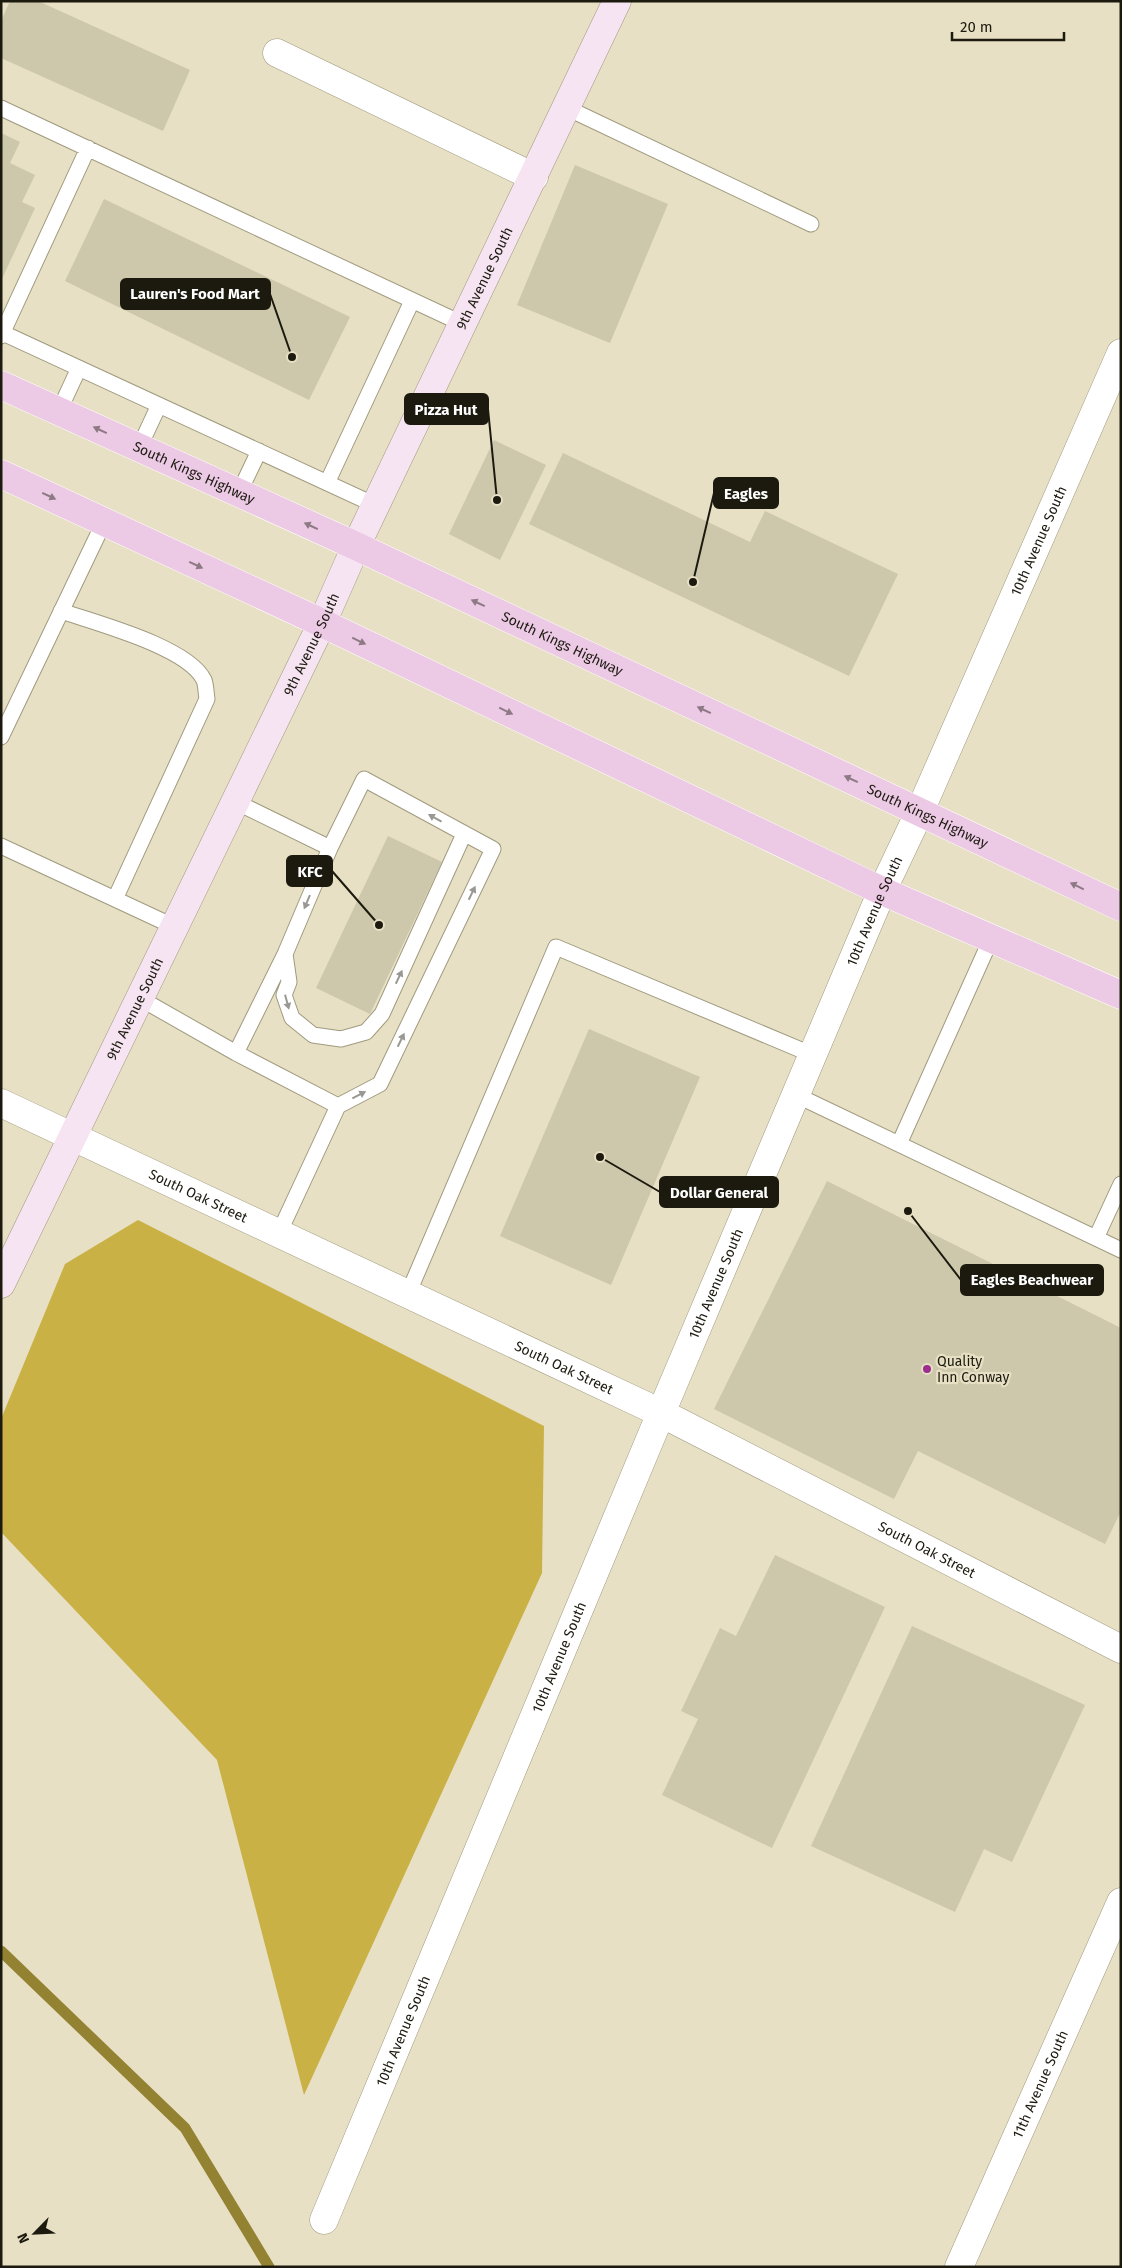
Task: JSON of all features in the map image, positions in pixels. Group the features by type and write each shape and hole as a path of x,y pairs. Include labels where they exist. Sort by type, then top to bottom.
{"main road":[{"name":"South Kings Highway","path":"1,385 356,546 1121,907"},
{"path":"1,474 322,623 882,891 1121,995"}],"street":[{"name":"9th Avenue South","path":"1,1284 322,623 375,505 617,1"},
{"path":"277,53 534,177"},
{"name":"10th Avenue South","path":"324,2220 661,1413 882,891 920,811 1121,353"},
{"name":"South Oak Street","path":"1,1102 661,1413 1121,1649"},
{"name":"11th Avenue South","path":"959,2267 1121,1902"}],"lane":[{"path":"1,108 463,324"},
{"path":"566,108 811,224"},
{"path":"88,148 2,334 375,505"},
{"path":"327,483 412,301"},
{"path":"59,411 79,368"},
{"path":"139,448 159,405"},
{"path":"239,493 258,451"},
{"path":"1,737 104,522"},
{"path":"61,611 151,643 181,656 204,680 207,699 115,899"},
{"path":"236,1053 285,954 330,848 364,779 493,850 380,1084 338,1106 279,1233"},
{"path":"236,802 330,848"},
{"path":"285,954 289,982 284,995 292,1018 313,1035 341,1039 366,1032 382,1014 464,834"},
{"path":"1,846 175,927"},
{"path":"899,1144 991,938"},
{"path":"408,1294 556,947 813,1054"},
{"path":"141,999 236,1053 338,1106"},
{"path":"796,1095 1121,1250"},
{"path":"1096,1238 1121,1184"}],"shaded area":[{"path":"138,1220 544,1426 542,1573 304,2095 217,1760 1,1532 1,1419 65,1264"}],"building":[{"path":"10,1 38,1 190,70 163,131 1,58 1,21"},
{"path":"1,133 20,142 10,163 35,175 22,202 35,208 1,281"},
{"path":"575,165 668,204 610,343 517,305"},
{"path":"104,199 350,317 309,400 65,281"},
{"path":"494,440 546,465 500,560 449,534"},
{"path":"563,453 750,542 765,511 898,574 849,676 529,524"},
{"path":"388,836 442,862 370,1014 316,988"},
{"path":"589,1029 700,1077 611,1285 500,1236"},
{"name":"Quality Inn Conway","path":"827,1181 1121,1328 1121,1511 1105,1544 918,1451 894,1499 714,1409"},
{"path":"775,1555 885,1607 772,1848 662,1795 698,1719 681,1711 720,1628 736,1636"},
{"path":"912,1626 1085,1705 1012,1862 984,1849 955,1912 811,1846"}],"waterway":[{"path":"1,1951 185,2128 269,2267"}],"place":[{"name":"Lauren's Food Mart","path":"292,357"},
{"name":"Pizza Hut","path":"497,500"},
{"name":"Eagles","path":"693,582"},
{"name":"KFC","path":"379,925"},
{"name":"Dollar General","path":"600,1157"},
{"name":"Eagles Beachwear","path":"908,1211"},
{"name":"Quality Inn Conway","path":"927,1369"}]}
